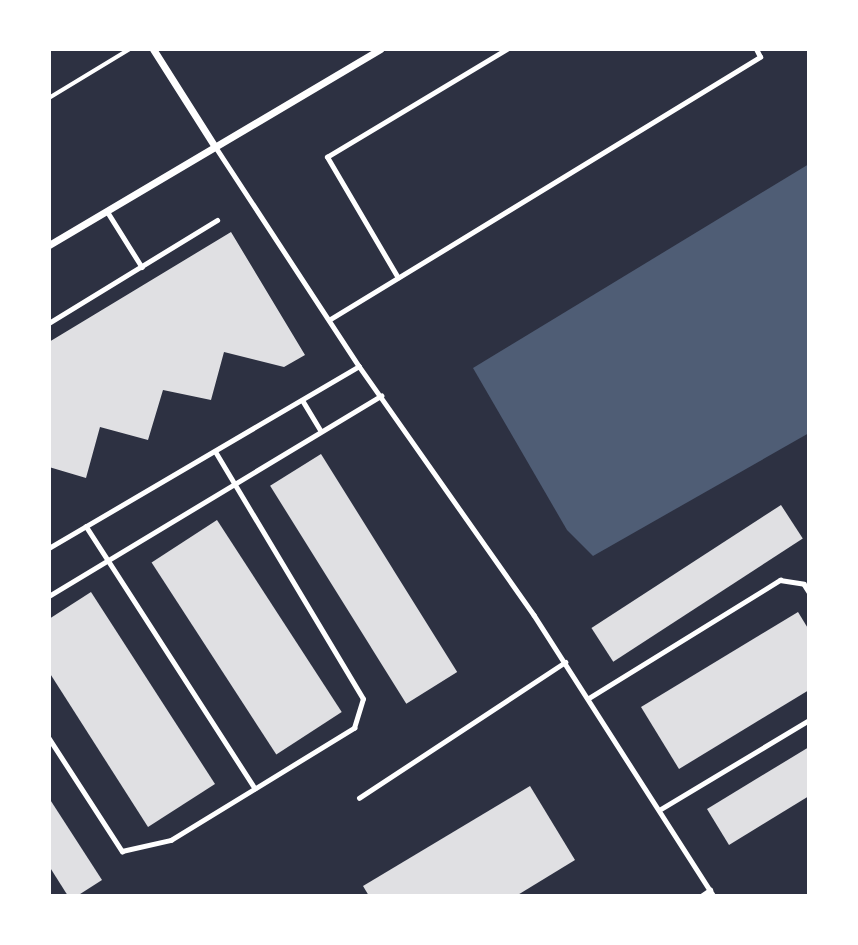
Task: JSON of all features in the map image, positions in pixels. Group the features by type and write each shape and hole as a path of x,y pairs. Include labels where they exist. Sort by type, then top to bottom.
{"street":[{"path":"153,49 214,145"},
{"path":"49,245 380,49"}],"lane":[{"path":"398,278 327,157 507,49"},
{"path":"329,320 760,57 755,49"},
{"path":"214,145 359,366 589,698 714,896"},
{"path":"106,210 142,267"},
{"path":"49,323 217,220"},
{"path":"49,548 359,366"},
{"path":"49,596 381,396"},
{"path":"303,401 321,431"},
{"path":"49,738 122,851 171,840 354,728 363,699 215,452"},
{"path":"86,526 255,788"},
{"path":"589,698 780,580 804,584 809,592"},
{"path":"359,798 565,662"},
{"path":"661,809 809,720"},
{"path":"701,896 710,890"}],"path":[{"path":"49,98 130,49"}],"water":[{"path":"809,164 809,433 593,556 567,530 473,368"}],"building":[{"path":"231,232 305,355 284,367 224,352 211,400 163,390 148,440 100,427 86,478 49,467 49,342"},
{"path":"321,454 457,672 406,704 270,486"},
{"path":"781,505 803,539 613,662 591,628"},
{"path":"217,520 342,712 276,755 152,562"},
{"path":"91,592 215,784 148,827 49,672 49,619"},
{"path":"798,612 809,630 809,690 679,769 641,707"},
{"path":"809,747 809,796 729,845 707,809"},
{"path":"530,786 575,860 516,896 369,896 363,886"},
{"path":"49,798 102,880 77,896 68,896 49,866"}]}
